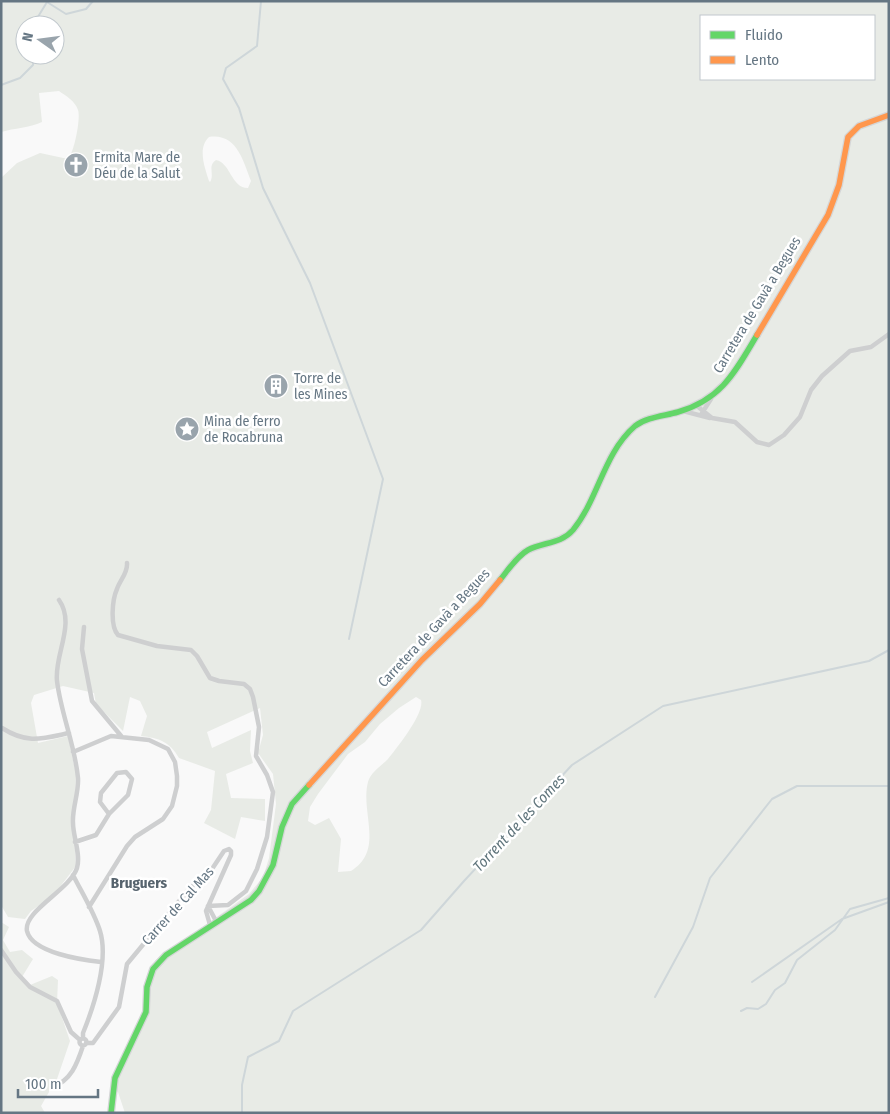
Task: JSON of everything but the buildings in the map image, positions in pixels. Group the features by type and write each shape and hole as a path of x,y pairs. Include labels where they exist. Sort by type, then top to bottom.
{"main road":[{"name":"Carretera de Gavà a Begues","path":"216,921 250,900 259,891 273,866 282,827 292,804 422,660 480,604 528,549 564,539 574,529 618,445 628,432 649,419 683,411 711,399 735,373 828,215 839,185 848,137 859,126 889,113"},
{"name":"Carretera de Gavà a Begues","path":"112,1113 115,1078 146,1012 147,987 153,969 166,956 248,899 262,883 271,864 282,818 298,793 420,659 478,603 519,552 525,547 552,540 565,534 578,518 616,444 625,431 641,420 696,405 715,391 729,376 821,222 834,191 842,143 850,128 862,120 889,113"}],"street":[{"path":"683,411 735,422 760,443 774,443 800,416 810,390 822,376 850,351 871,347 889,334"},
{"path":"697,415 702,414 711,399"},
{"path":"697,415 695,412 696,405 714,419"},
{"path":"127,563 126,573 117,588 114,599 113,626 118,635 157,646 190,650 197,656 210,678 244,684 250,689 253,697 259,727 256,756 267,774 273,792 267,837 257,869 246,891 228,905 208,906 216,921"},
{"path":"59,600 65,608 65,619 56,675 78,776 73,816 78,864 73,875 46,904 32,914 27,923 28,934 33,941 57,953 71,958 101,962"},
{"path":"84,627 82,649 92,700 122,737"},
{"path":"2,728 23,739 37,739 69,733"},
{"path":"73,752 108,736 122,737 155,741 168,749 175,762 177,786 172,806 167,815 132,841 89,907"},
{"path":"75,842 96,835 109,814 130,791 132,779 126,772 117,773 101,794 100,802 109,814"},
{"name":"Carrer de Cal Mas","path":"52,1087 66,1080 77,1062 83,1042 93,1042 119,1007 123,974 127,964 190,888 212,869 224,851 228,849 232,852 208,906"},
{"path":"73,875 100,932 101,962 95,1002 83,1033 83,1042"},
{"path":"1,950 16,972 30,987 57,1001 71,1032 83,1042"}],"shaded area":[{"path":"1,1 889,1 889,1113 125,1113 118,1092 111,1087 114,1076 143,1015 153,966 156,960 249,894 263,877 269,858 276,804 273,774 258,753 263,735 260,708 207,732 212,748 251,730 250,751 253,763 226,774 231,798 265,799 265,821 241,817 235,839 204,823 211,810 215,771 179,758 172,748 163,742 141,736 147,716 140,701 130,697 123,731 96,704 94,693 63,686 34,695 31,703 38,743 68,736 76,774 74,837 76,866 53,896 31,911 25,919 8,917 1,905 1,178 17,163 40,153 68,159 73,150 79,120 77,107 73,101 59,91 39,93 42,122 32,126 1,132","holes":["209,137 226,139 232,144 242,157 251,181 248,188 238,184 225,166 216,160 213,162 211,168 212,176 209,181 203,158 203,147","416,697 421,700 421,706 415,721 398,747 376,769 368,782 366,794 369,842 367,852 361,862 351,871 338,872 341,839 329,818 315,825 308,821 310,807 348,754 365,742 380,724 399,708"]},
{"path":"1,922 9,927 3,940 10,952 22,950 33,959 22,977 30,985 52,976 58,980 57,1003 70,1041 56,1082 49,1085 49,1092 41,1106 45,1113 1,1113"}],"waterway":[{"path":"39,15 47,2 66,14 86,9 93,1"},
{"path":"261,1 257,46 226,68 223,79 239,108 263,188 310,283 383,479 349,639"},
{"path":"1,85 20,78 33,65"},
{"name":"Torrent de les Comes","path":"242,1113 242,1085 248,1057 279,1041 293,1011 421,930 572,765 663,706 869,661 889,650"},
{"path":"655,997 693,927 710,878 772,799 797,786 889,786"},
{"path":"741,1011 747,1008 758,1009 766,1004 775,990 785,983 797,960 835,930 850,909 889,898"},
{"path":"752,982 842,919 889,902"}],"traffic: fast":[{"path":"500,580 520,556 528,550 563,538 573,530 589,504 615,450 635,426 650,419 693,406 717,392 742,361 757,335"},
{"path":"111,1113 115,1078 146,1012 147,987 153,969 166,955 251,900 259,891 273,865 282,827 292,804 309,785"}],"traffic: slow":[{"path":"757,335 828,215 839,185 848,137 859,126 889,115"},
{"path":"309,785 422,660 480,604 500,580"}],"place":[{"name":"Ermita Mare de Déu de la Salut","path":"76,165"},
{"name":"Torre de les Mines","path":"276,386"},
{"name":"Mina de ferro de Rocabruna","path":"187,429"}],"district":[{"name":"Bruguers","path":"139,883"}]}
